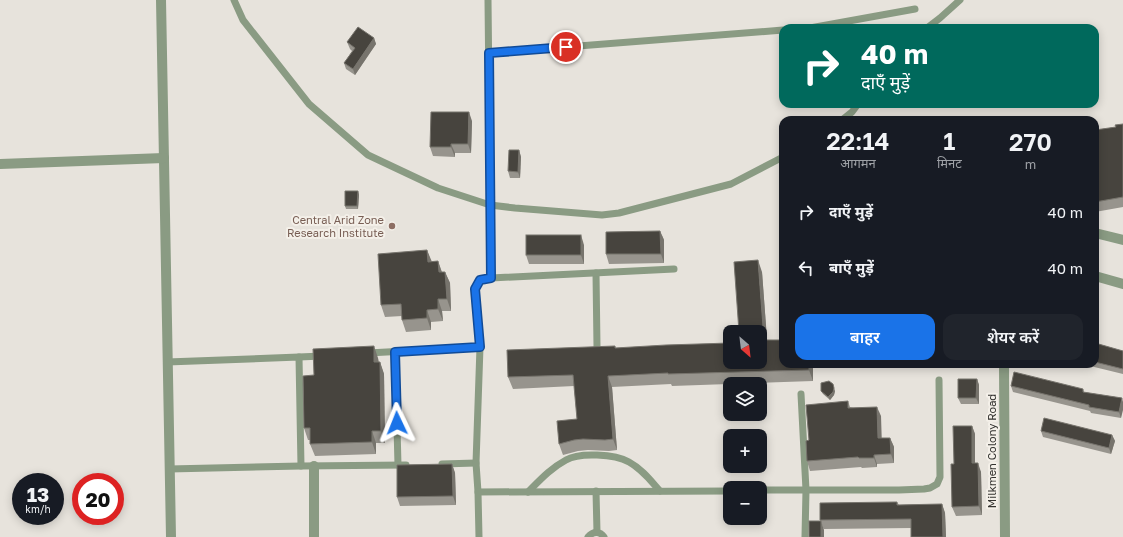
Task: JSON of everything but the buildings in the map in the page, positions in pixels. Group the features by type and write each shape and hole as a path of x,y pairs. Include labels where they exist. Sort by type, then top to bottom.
{"street":[{"path":"161,0 171,537"},
{"path":"0,164 164,158"},
{"path":"1099,234 1123,240"},
{"path":"1099,277 1123,284"},
{"name":"Milkmen Colony Road","path":"1004,368 1005,537"},
{"path":"314,466 314,537"}],"lane":[{"path":"234,0 244,20 309,104 368,155 438,188 490,205 602,215 620,213 732,184 779,159"},
{"path":"488,0 491,278"},
{"path":"932,24 960,0"},
{"path":"832,24 916,9"},
{"path":"489,53 779,30"},
{"path":"847,116 855,108"},
{"path":"479,537 476,463 480,347 475,289 480,280 491,278 674,269"},
{"path":"596,273 597,347"},
{"path":"358,354 480,347"},
{"path":"395,352 398,465"},
{"path":"167,362 328,355"},
{"path":"299,357 301,466"},
{"path":"767,490 905,489 930,488 937,484 940,477 939,380"},
{"path":"800,394 806,490 805,537"},
{"path":"528,492 551,470 567,459 576,456 590,455 604,455 628,461 641,470 660,491"},
{"path":"437,464 476,463"},
{"path":"169,469 414,465"},
{"path":"596,491 597,532"},
{"path":"478,492 723,491"},
{"path":"588,537 597,532 602,534 604,537"}],"place":[{"name":"Central Arid Zone Research Institute","path":"392,226"}],"route":[{"path":"397,423 395,352 480,347 475,289 480,280 491,278 489,53 566,47"}]}
